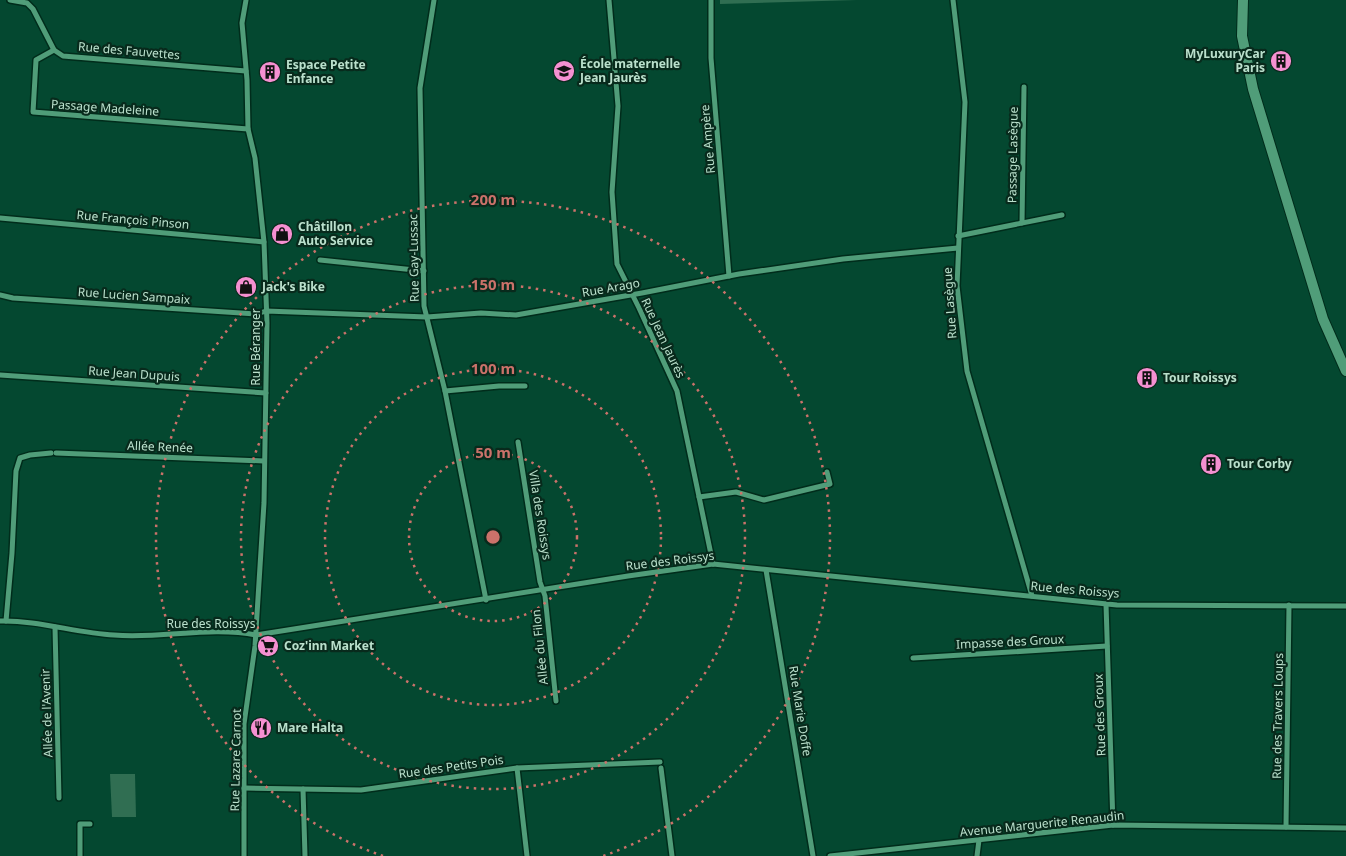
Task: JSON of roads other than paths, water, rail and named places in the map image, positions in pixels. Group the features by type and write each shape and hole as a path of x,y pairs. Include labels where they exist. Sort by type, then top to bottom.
{"main road":[{"path":"1243,0 1242,36 1253,89 1323,318 1346,371"}],"street":[{"path":"10,0 28,3 33,8 54,50"},
{"name":"Rue Béranger","path":"246,0 242,24 248,129 255,158 264,242 266,311 264,503 256,635"},
{"name":"Rue Gay-Lussac","path":"434,0 420,88 424,306 445,391 486,600"},
{"name":"Rue Jean Jaurès","path":"609,0 618,106 612,192 616,261 677,391 713,564"},
{"name":"Rue Ampère","path":"711,0 711,58 729,276"},
{"name":"Rue Lasègue","path":"953,0 966,102 957,286 966,371 1032,596"},
{"name":"Rue des Fauvettes","path":"54,50 63,56 246,71"},
{"name":"Passage Madeleine","path":"54,50 36,60 33,112 248,129"},
{"name":"Passage Lasègue","path":"1022,223 1024,87"},
{"path":"958,236 1062,215"},
{"name":"Rue François Pinson","path":"0,218 264,242"},
{"name":"Rue Arago","path":"266,311 427,317 481,313 516,316 729,276 843,259 958,248"},
{"path":"320,260 424,271"},
{"name":"Rue Lucien Sampaix","path":"0,295 13,298 257,314 266,311"},
{"name":"Rue Jean Dupuis","path":"0,375 266,393"},
{"path":"445,391 499,386 525,386"},
{"name":"Villa des Roissys","path":"518,442 540,582 544,590"},
{"name":"Allée Renée","path":"3,621 12,553 16,471 20,458 53,453 264,461"},
{"path":"699,497 736,492 764,500 830,484 827,472"},
{"name":"Rue des Roissys","path":"3,621 115,635 244,633 256,635 713,564 1106,604 1346,606"},
{"name":"Rue Marie Doffe","path":"766,570 813,856"},
{"name":"Allée du Filon","path":"544,590 556,702"},
{"name":"Rue des Groux","path":"1106,604 1113,825"},
{"name":"Rue des Travers Loups","path":"1286,826 1289,605"},
{"name":"Allée de l'Avenir","path":"55,627 59,798"},
{"name":"Rue Lazare Carnot","path":"244,856 244,724 256,635"},
{"name":"Impasse des Groux","path":"913,658 1108,646"},
{"name":"Rue des Petits Pois","path":"244,788 361,790 518,768 661,766 672,856"},
{"path":"518,768 527,856"},
{"path":"303,789 306,856"},
{"path":"80,856 80,824 90,824"},
{"name":"Avenue Marguerite Renaudin","path":"830,856 1113,825 1346,828"},
{"path":"978,856 979,840"}],"place":[{"name":"MyLuxuryCar Paris","path":"1281,61"},
{"name":"École maternelle Jean Jaurès","path":"564,71"},
{"name":"Espace Petite Enfance","path":"270,72"},
{"name":"Châtillon Auto Service","path":"282,234"},
{"name":"Jack's Bike","path":"246,287"},
{"name":"Tour Roissys","path":"1147,378"},
{"name":"Tour Corby","path":"1211,464"},
{"name":"Coz'inn Market","path":"268,646"},
{"name":"Mare Halta","path":"261,728"}]}
